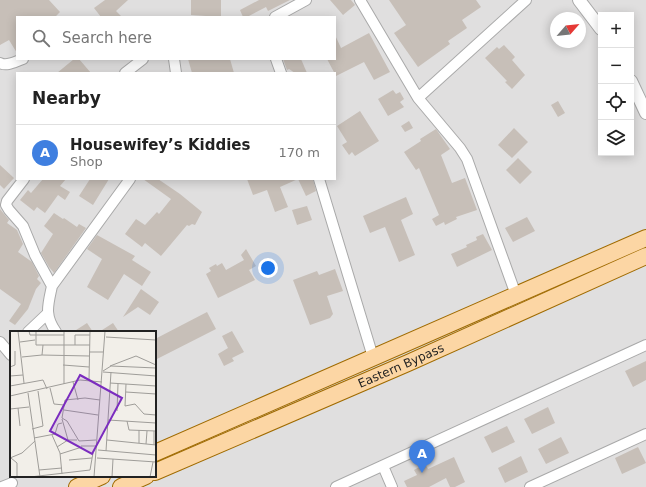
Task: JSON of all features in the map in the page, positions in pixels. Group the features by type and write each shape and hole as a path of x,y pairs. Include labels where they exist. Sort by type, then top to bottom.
{"main road":[{"name":"Eastern Bypass","path":"156,453 646,238"},
{"name":"Eastern Bypass","path":"156,472 408,363 646,256"},
{"path":"82,482 99,477"},
{"path":"121,487 144,477"}],"street":[{"path":"360,0 418,98 460,148 467,159 516,295"},
{"path":"418,98 526,0"},
{"path":"579,0 598,25"},
{"path":"277,16 303,1"},
{"path":"0,62 3,64 9,64 20,60"},
{"path":"174,60 176,72"},
{"path":"276,60 281,72"},
{"path":"126,72 136,61"},
{"path":"633,84 645,106"},
{"path":"23,180 4,198 9,210 23,226 35,255 52,286"},
{"path":"55,331 47,314 47,306 52,286 129,180"},
{"path":"319,180 373,357"},
{"path":"29,331 47,314"},
{"path":"0,342 10,354"},
{"path":"336,487 646,345"},
{"path":"530,487 646,434"},
{"path":"383,466 392,487"},
{"path":"2,487 12,483"}],"shaded area":[{"path":"0,0 646,0 646,487 0,487"}],"building":[{"path":"0,0 49,0 60,12 56,16 16,16 16,51 9,40 0,45"},
{"path":"105,0 128,0 116,11 121,16 100,16 94,8"},
{"path":"191,0 221,0 221,16 191,15"},
{"path":"259,0 290,0 268,11 266,7 249,16 243,16 240,10"},
{"path":"330,0 351,0 355,5 343,15"},
{"path":"389,0 476,0 481,7 462,20 467,28 448,41 450,44 418,67 394,33 406,25"},
{"path":"369,33 390,72 374,80 364,62 336,76 336,72 334,72 328,60 336,60 336,37 341,48"},
{"path":"504,45 515,57 512,60 525,75 512,89 505,82 507,81 485,58 497,47 499,49"},
{"path":"73,60 80,60 90,72 58,72"},
{"path":"188,60 230,60 234,72 192,72"},
{"path":"283,60 301,60 307,72 294,72 289,69 287,70"},
{"path":"393,90 396,94 400,92 404,99 400,102 404,107 388,116 378,99"},
{"path":"558,101 565,113 558,117 551,105"},
{"path":"360,111 379,141 355,156 352,152 349,155 342,145 347,142 337,126"},
{"path":"409,121 413,128 405,132 401,126"},
{"path":"514,128 528,142 512,158 498,145"},
{"path":"436,129 450,149 441,155 452,183 465,178 477,210 456,217 457,219 445,225 444,222 436,226 432,219 439,215 419,168 416,170 404,152 421,141 420,139"},
{"path":"518,158 532,172 520,184 506,170"},
{"path":"0,165 14,178 4,189 0,185"},
{"path":"42,180 65,180 60,186 70,192 65,200 58,195 45,213 37,207 34,211 20,200 28,190 31,193"},
{"path":"89,180 108,180 93,205 79,196"},
{"path":"144,180 159,180 202,212 195,225 187,225 161,256 145,243 142,247 125,234 136,219 145,225 157,212 159,214 171,199"},
{"path":"247,180 296,180 280,187 288,207 275,212 267,190 253,195"},
{"path":"298,180 313,180 316,191 306,196"},
{"path":"406,197 413,214 401,220 415,255 399,262 385,227 370,233 363,216"},
{"path":"307,206 312,220 297,225 292,210"},
{"path":"0,209 9,220 7,223 17,230 23,244 18,252 32,262 39,276 37,279 41,283 36,289 28,309 15,325 9,321 21,304 0,289"},
{"path":"54,213 77,227 79,224 86,228 54,273 41,253 53,234 44,226"},
{"path":"527,217 535,231 513,242 505,228"},
{"path":"483,234 492,250 457,267 451,254 467,247 466,245 477,240 476,237"},
{"path":"97,235 135,256 132,260 151,272 142,286 124,274 108,300 87,287 102,259 87,249"},
{"path":"246,249 256,266 249,270 255,280 218,298 206,274 211,271 209,268 216,264 217,266 222,263 226,270 244,260 241,255"},
{"path":"335,269 343,291 327,296 333,314 330,318 310,325 293,280 317,271 319,275"},
{"path":"141,289 159,302 150,315 138,307 123,317"},
{"path":"207,312 216,329 156,359 156,338"},
{"path":"87,323 92,331 75,331"},
{"path":"113,323 118,331 101,331"},
{"path":"232,331 244,352 232,358 234,361 224,366 218,354 228,348 222,336"},
{"path":"646,361 646,380 633,387 625,371"},
{"path":"548,407 555,423 532,434 524,419"},
{"path":"507,426 515,442 492,453 484,437"},
{"path":"561,437 569,453 546,464 538,449"},
{"path":"638,447 646,463 622,474 615,458"},
{"path":"521,456 528,472 505,483 498,468"},
{"path":"454,457 465,482 455,487 450,487 446,478 429,487 407,487 404,481 417,475 414,470 425,464 428,469"}],"place":[{"name":"Housewifey’s Kiddies","path":"422,473"}]}
